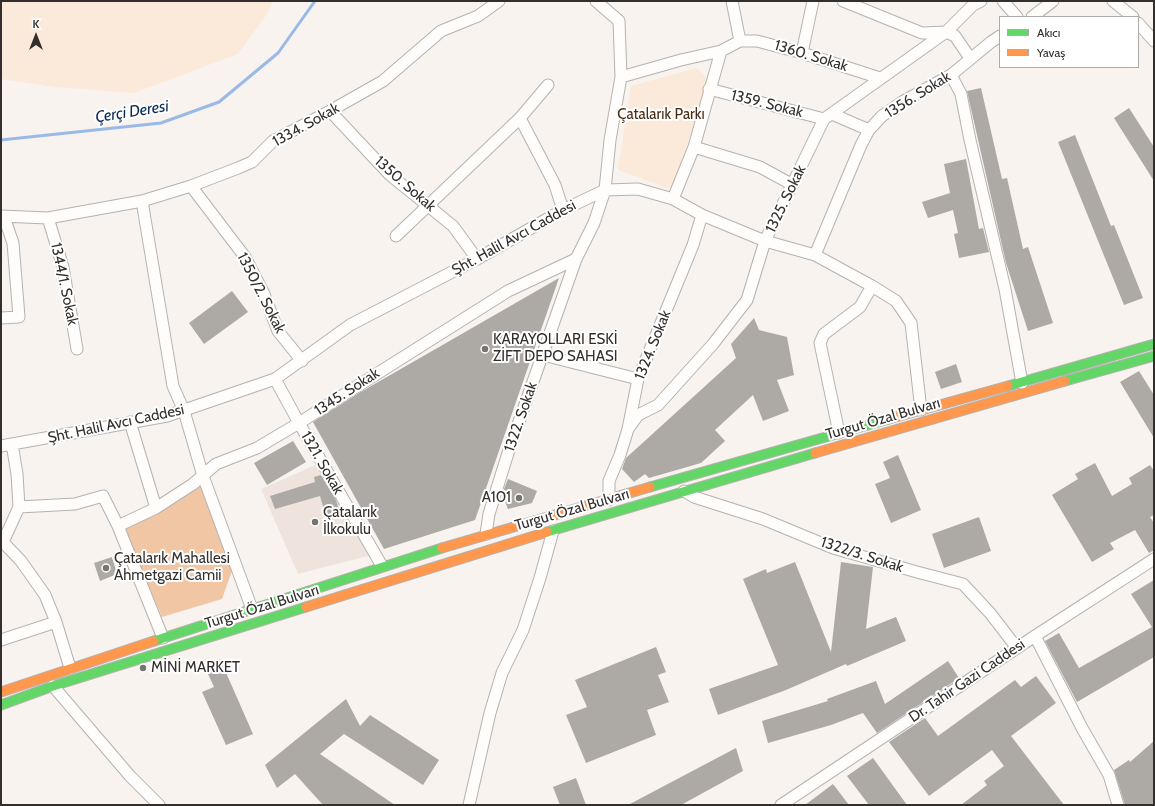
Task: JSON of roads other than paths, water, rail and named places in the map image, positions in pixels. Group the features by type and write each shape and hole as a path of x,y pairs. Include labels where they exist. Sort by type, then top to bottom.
{"main road":[{"name":"Turgut Özal Bulvarı","path":"1,692 382,566 486,534 839,433 1022,383 1154,344"},
{"name":"Turgut Özal Bulvarı","path":"1,705 53,686 509,543 625,510 684,491 1154,356"}],"street":[{"name":"1334. Sokak","path":"3,217 48,218 142,201 191,186 252,162 273,141 383,81 441,31 478,16 499,1"},
{"path":"596,1 619,22 621,77 610,140 604,190"},
{"path":"621,77 681,60 721,51 740,41 732,1"},
{"path":"802,53 813,1"},
{"path":"843,1 922,33 946,32 955,36 970,58"},
{"name":"1325. Sokak","path":"628,429 638,415 658,405 736,316 747,300 766,241 828,117 880,78 946,32 973,5 981,1"},
{"path":"1003,1 1016,16"},
{"path":"1033,16 1053,1"},
{"path":"1113,1 1132,16"},
{"path":"1139,24 1154,41"},
{"name":"1356. Sokak","path":"815,255 858,152 869,130 882,116 902,102 951,75 970,58 999,37"},
{"name":"1360. Sokak","path":"740,41 757,41 802,53 880,78"},
{"path":"673,199 694,147 721,51"},
{"path":"951,75 961,94 970,140 1005,289 1022,383"},
{"path":"396,236 520,118 548,85"},
{"name":"1359. Sokak","path":"709,90 828,117 869,130"},
{"name":"1350. Sokak","path":"330,111 390,175 453,226 477,259"},
{"path":"520,118 555,185 563,210"},
{"path":"694,147 760,167 793,185"},
{"name":"1350/2. Sokak","path":"191,186 245,257 264,294 278,331 302,361"},
{"name":"Şht. Halil Avcı Caddesi","path":"6,445 184,411 275,379 350,325 477,259 563,210 604,190 638,189 673,199 702,215 766,241 815,255 896,301 911,323 921,410"},
{"name":"1322. Sokak","path":"486,534 489,514 508,453 576,259 594,223 604,190"},
{"path":"142,201 173,386 184,411 203,476 252,609"},
{"name":"1324. Sokak","path":"609,500 609,481 620,455 628,429 638,378 693,245 702,215"},
{"path":"1,318 19,317 13,243 3,217"},
{"name":"1344/1. Sokak","path":"48,218 63,267 77,349"},
{"name":"1345. Sokak","path":"118,526 156,508 203,476 216,464 257,448 299,423 508,291 576,259"},
{"path":"839,433 820,343 824,334 860,307 872,286"},
{"path":"543,355 638,378"},
{"name":"1321. Sokak","path":"275,379 382,566"},
{"path":"130,422 156,508"},
{"path":"6,445 17,474 19,507 2,541 21,561 45,595 56,622 70,668"},
{"name":"1322/3. Sokak","path":"684,491 694,498 763,519 833,548 963,584 990,613 1017,648"},
{"path":"19,507 75,504 102,496 118,526 163,638"},
{"path":"469,805 490,713 502,673 523,630 553,531"},
{"name":"Dr. Tahir Gazi Caddesi","path":"781,805 1035,636 1154,559"},
{"path":"1,640 56,622"},
{"path":"1035,636 1082,728 1109,775 1118,805"},
{"path":"53,686 130,776 159,805"}],"waterway":[{"name":"Çerçi Deresi","path":"1,140 161,123 219,102 278,53 315,1"}],"place":[{"name":"KARAYOLLARI ESKİ ZİFT DEPO SAHASI","path":"485,349"},
{"name":"A101","path":"519,498"},
{"name":"Çatalarık İlkokulu","path":"315,522"},
{"name":"Çatalarık Mahallesi Ahmetgazi Camii","path":"106,568"},
{"name":"MİNİ MARKET","path":"143,668"}],"park label":[{"name":"Çatalarık Parkı","path":"661,115"}]}
